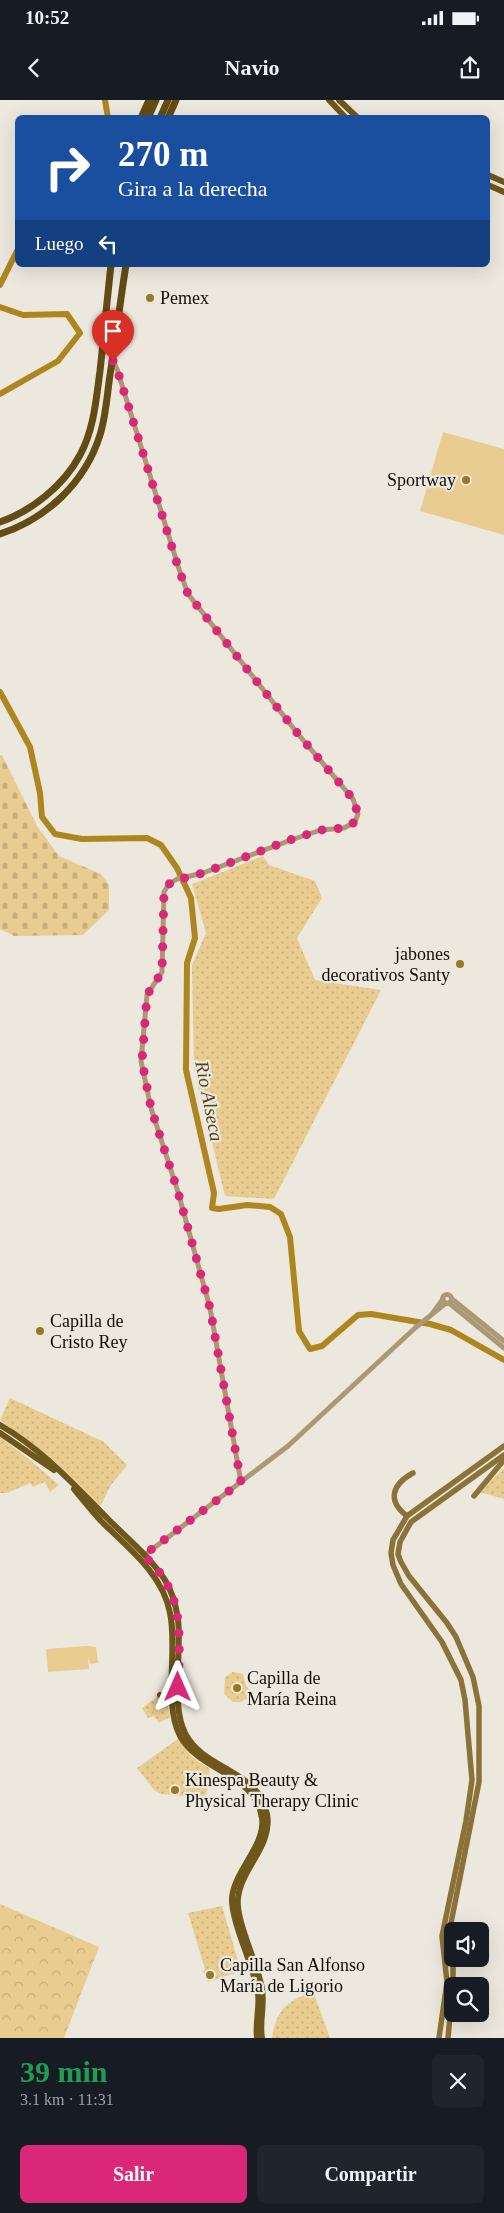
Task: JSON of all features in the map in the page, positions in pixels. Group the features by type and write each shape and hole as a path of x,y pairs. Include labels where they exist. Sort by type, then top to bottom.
{"highway":[{"path":"142,115 149,100"},
{"path":"149,115 156,100"},
{"path":"161,115 168,100"},
{"path":"169,115 176,100"},
{"path":"0,522 18,514 44,497 70,470 83,449 91,427 96,403 111,267"},
{"path":"0,534 13,530 48,509 66,493 86,467 100,434 113,361 126,267"}],"main road":[{"path":"329,100 343,115"},
{"path":"339,100 355,115"},
{"path":"490,177 504,182"},
{"path":"490,185 504,192"},
{"path":"0,1425 65,1474 144,1555 165,1580 176,1608 179,1713 183,1730 194,1746 202,1753 252,1785 261,1797 268,1822 266,1836 242,1882 237,1903 262,1988 262,2038"},
{"path":"0,1433 62,1476 160,1585 170,1611 172,1631 172,1702 176,1724 186,1745 202,1760 250,1791 256,1798 261,1813 262,1832 240,1873 232,1900 257,1990 257,2038"},
{"path":"440,2038 447,1982 442,1936 472,1790 465,1700 455,1664 442,1642 401,1584 394,1570 391,1548 396,1532 406,1516 504,1446"},
{"path":"453,1977 448,1938 479,1782 480,1721 476,1690 464,1653 456,1637 403,1567 398,1547 402,1535 411,1522 504,1455"},
{"path":"474,1496 504,1460"},
{"path":"406,1516 396,1506 394,1495 400,1482 413,1473"},
{"path":"160,1695 172,1702"},
{"path":"452,1883 459,1884"},
{"path":"448,2038 449,2022"}],"street":[{"path":"113,361 188,594 298,734 353,799 358,814 355,822 344,828 314,833 177,880 169,884 164,892 162,972 147,995 142,1061 151,1108 178,1192 210,1308 241,1482"},
{"path":"110,376 117,380 126,397"},
{"path":"138,1560 288,1446 415,1328 430,1315 437,1312 447,1301"},
{"path":"447,1301 504,1341"},
{"path":"447,1301 504,1348"}],"green space":[{"name":"Sportway","path":"443,432 504,449 504,535 420,511"},
{"path":"0,755 2,755 37,826 59,856 101,874 109,885 109,910 83,935 14,936 0,929"},
{"path":"263,856 269,865 315,881 322,898 297,938 315,980 381,990 274,1199 225,1196 194,1069 192,965 206,933 192,884"},
{"path":"10,1398 104,1442 127,1465 111,1485 100,1507 57,1463 0,1420"},
{"path":"0,1437 59,1485 50,1492 45,1482 33,1487 30,1483 7,1493 0,1493"},
{"path":"504,1468 504,1499 480,1492"},
{"path":"96,1647 98,1663 90,1664 88,1657 89,1669 48,1672 46,1649"},
{"path":"233,1672 243,1674 246,1686 253,1695 241,1702 233,1702 224,1694 225,1677"},
{"path":"157,1697 163,1697 167,1702 170,1717 159,1723 154,1716 148,1718 142,1708"},
{"path":"178,1739 192,1757 210,1769 206,1798 161,1794 154,1790 137,1768"},
{"path":"0,1904 99,1947 64,2038 0,2038"},
{"path":"222,1906 241,1971 208,1982 203,1971 205,1969 188,1913"},
{"path":"313,1991 330,2038 272,2038 276,2020 284,2008 296,1999"}],"waterway":[{"name":"Rio Alseca","path":"105,100 108,115"},
{"name":"Rio Alseca","path":"0,285 15,255"},
{"name":"Rio Alseca","path":"0,307 23,315 67,314 80,333 58,361 0,394"},
{"name":"Rio Alseca","path":"0,692 30,747 40,793 42,817 55,834 82,839 147,838 161,845 177,868 191,898 195,938 187,963 186,1070 214,1193 212,1208 219,1209 247,1205 270,1207 281,1214 290,1237 299,1331 310,1349 322,1346 358,1315 371,1314 430,1324 451,1330 504,1360"}],"place":[{"name":"Pemex","path":"150,298"},
{"name":"Sportway","path":"466,480"},
{"name":"jabones decorativos Santy","path":"460,964"},
{"name":"Capilla de Cristo Rey","path":"40,1331"},
{"name":"Capilla de María Reina","path":"237,1688"},
{"name":"Kinespa Beauty & Physical Therapy Clinic","path":"175,1790"},
{"name":"Capilla San Alfonso María de Ligorio","path":"210,1975"}],"route":[{"path":"113,361 188,594 298,734 353,799 358,814 355,822 344,828 321,830 203,873 177,880 169,884 164,892 162,972 147,995 142,1061 151,1108 178,1192 210,1308 241,1482 144,1555 165,1580 176,1608 178,1617 178,1687"}]}
